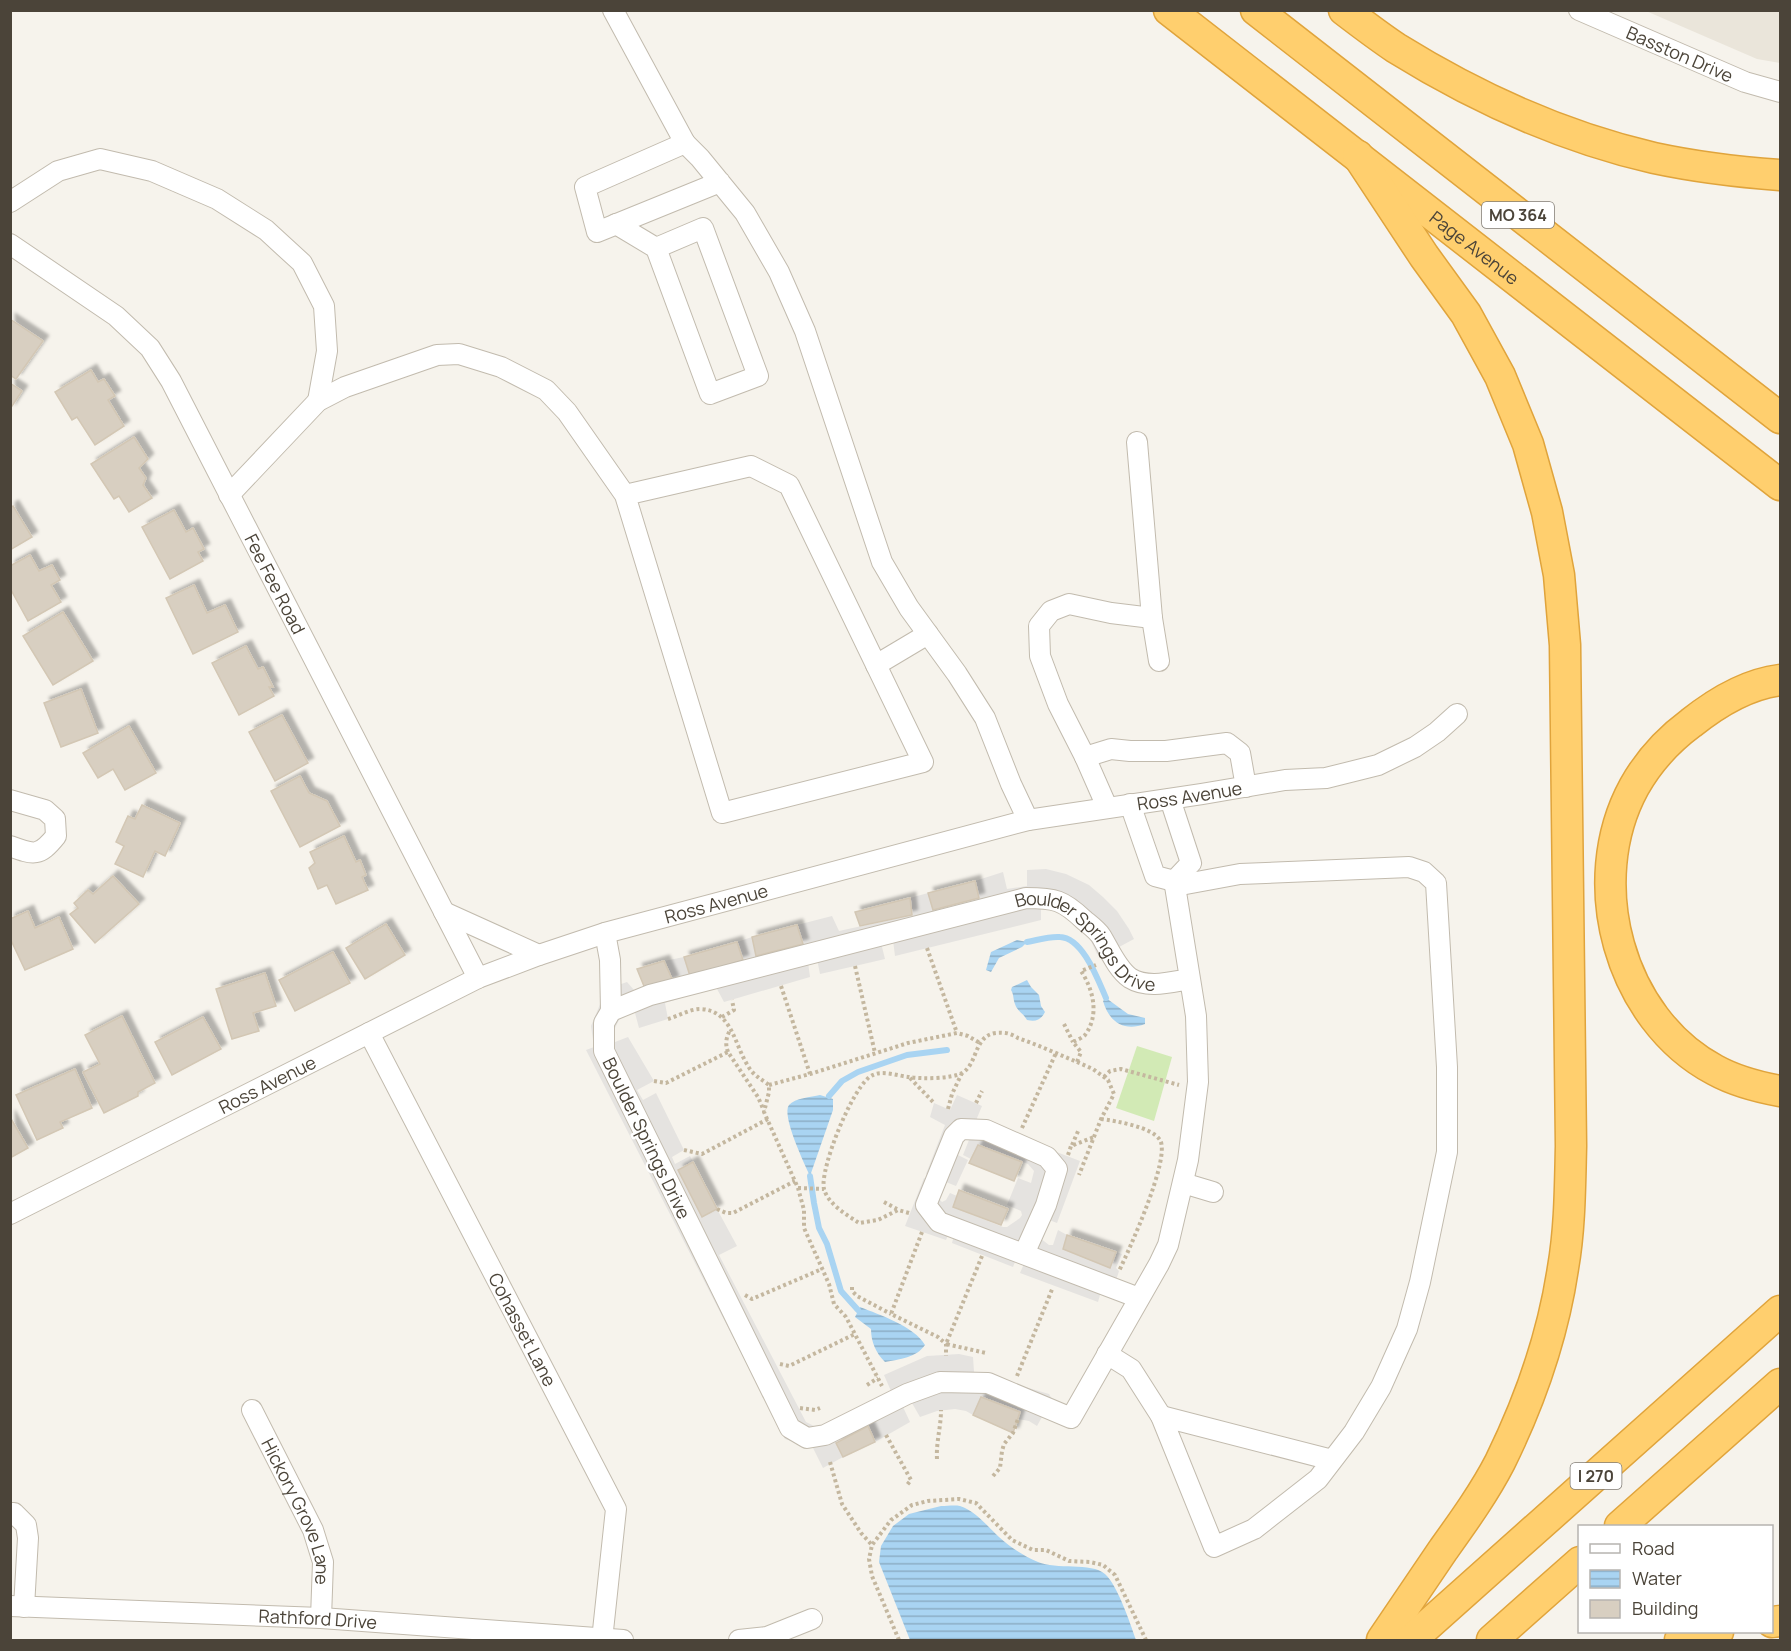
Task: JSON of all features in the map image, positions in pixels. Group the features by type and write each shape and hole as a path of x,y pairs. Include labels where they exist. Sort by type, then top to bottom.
{"highway":[{"name":"Page Avenue","path":"1169,10 1780,485"},
{"name":"MO 364","path":"1256,10 1780,418"},
{"path":"1344,10 1394,47 1454,82 1519,114 1586,138 1654,158 1723,170 1780,176"},
{"path":"1358,156 1424,256 1466,314 1500,376 1528,444 1547,512 1559,575 1565,645 1571,1146 1569,1209 1563,1268 1552,1326 1537,1374 1499,1464 1465,1519 1382,1641"},
{"path":"1780,680 1737,693 1709,708 1678,733 1654,757 1634,787 1621,818 1612,856 1610,892 1616,932 1626,968 1644,1003 1665,1029 1690,1053 1715,1070 1743,1082 1780,1091"},
{"name":"I 270","path":"1411,1641 1780,1311"},
{"name":"I 270","path":"1622,1525 1780,1384"},
{"path":"1492,1641 1578,1564"},
{"path":"1680,1641 1714,1633"}],"street":[{"path":"613,10 685,143 745,213 780,272 805,331 882,562 909,608 957,674 985,718 1028,820"},
{"name":"Basston Drive","path":"1579,10 1745,82 1780,92"},
{"path":"685,143 585,187 597,232 720,182"},
{"path":"10,202 58,171 100,159 152,171 216,199 266,230 302,263 324,306 327,351 318,401"},
{"path":"616,224 656,248 710,394 758,376 703,228 656,248"},
{"name":"Fee Fee Road","path":"10,244 116,316 150,348 171,381 478,978"},
{"path":"229,495 318,401 345,387 437,355 459,354 501,367 546,390 567,412 625,495 722,813 923,762 789,485 751,466 625,495"},
{"path":"1137,441 1152,618 1159,662"},
{"path":"1107,807 1058,704 1040,656 1039,627 1051,611 1069,604 1111,614 1152,618"},
{"path":"876,665 928,634"},
{"name":"Ross Avenue","path":"10,1214 478,978 540,955 605,933 1028,820 1285,780 1326,778 1378,765 1416,747 1457,714"},
{"path":"1085,757 1112,749 1166,751 1227,743 1240,753 1246,787"},
{"path":"1130,804 1155,876 1174,884 1240,874 1409,867 1424,872 1436,883 1447,1067 1447,1152 1420,1282 1407,1329 1381,1387 1354,1432 1318,1479 1254,1529 1214,1547 1161,1416 1131,1368 1107,1354 1168,1245 1188,1160 1198,1082 1196,1016 1174,884 1191,863 1170,799"},
{"path":"10,800 45,810 55,819 56,836 44,850 29,853 10,846"},
{"name":"Boulder Springs Drive","path":"1107,1354 1071,1418 988,1383 940,1382 907,1394 825,1435 807,1437 790,1428 604,1051 604,1023 611,1011 651,995 1026,898 1048,898 1069,905 1100,934 1112,957 1130,978 1145,983 1160,984 1190,979"},
{"path":"444,912 540,955"},
{"path":"605,933 610,960 611,1011"},
{"name":"Cohasset Lane","path":"369,1033 616,1509 602,1640"},
{"path":"1024,1254 1046,1204 1057,1169 1047,1157 986,1130 961,1129 954,1136 926,1205 939,1222 1139,1298"},
{"path":"1183,1183 1213,1192"},
{"name":"Hickory Grove Lane","path":"252,1410 313,1530 323,1562 321,1618"},
{"path":"1161,1416 1332,1460"},
{"path":"10,1513 14,1513 26,1525 28,1538 17,1607"},
{"name":"Rathford Drive","path":"17,1607 321,1618 623,1641"},
{"path":"740,1641 767,1637 812,1619"}],"path":[{"path":"927,948 957,1034"},
{"path":"1073,1042 1084,1036 1093,1018 1094,999 1088,981 1081,971 1100,963"},
{"path":"855,966 875,1053"},
{"path":"781,986 810,1074"},
{"path":"722,1017 734,1010 732,1000"},
{"path":"668,1019 699,1009 718,1014 728,1023 748,1066 755,1075 769,1085"},
{"path":"1064,1024 1081,1052 1077,1062"},
{"path":"731,1029 727,1035 728,1052 758,1097 798,1188 804,1210 804,1228 829,1284 834,1304 846,1317 890,1403"},
{"path":"948,1109 952,1094 971,1063 978,1045 988,1035 1005,1033 1093,1069 1108,1080 1114,1094 1101,1119 1079,1175"},
{"path":"769,1085 908,1043 957,1034 968,1036 981,1043"},
{"path":"654,1082 666,1083 728,1052"},
{"path":"1018,1137 1056,1053"},
{"path":"1104,1077 1110,1071 1121,1069 1184,1087"},
{"path":"898,1210 878,1221 859,1223 836,1208 824,1189 824,1170 851,1101 866,1079 874,1073 910,1078 938,1078 963,1073"},
{"path":"910,1078 934,1103"},
{"path":"764,1112 769,1085"},
{"path":"976,1103 982,1091"},
{"path":"684,1150 702,1154 768,1119"},
{"path":"1101,1119 1125,1122 1158,1137 1162,1144 1161,1160 1141,1223 1119,1271"},
{"path":"1068,1156 1079,1129"},
{"path":"1071,1146 1095,1136"},
{"path":"717,1209 733,1213 795,1181"},
{"path":"798,1188 824,1189"},
{"path":"884,1202 898,1210 910,1213"},
{"path":"891,1314 922,1232"},
{"path":"946,1356 946,1344 982,1255"},
{"path":"741,1296 747,1295 752,1299 822,1269"},
{"path":"852,1287 852,1291 857,1296 938,1337 946,1344 986,1353"},
{"path":"1014,1383 1053,1287"},
{"path":"777,1363 789,1366 855,1334"},
{"path":"867,1385 878,1378"},
{"path":"799,1407 815,1410 820,1408"},
{"path":"937,1459 936,1444 941,1425 941,1410"},
{"path":"993,1476 1000,1468 1004,1444 1013,1433 1018,1419"},
{"path":"886,1436 911,1480 907,1485"},
{"path":"830,1462 842,1504 872,1545"},
{"path":"899,1641 872,1576 869,1559 872,1545 891,1520 912,1505 928,1501 959,1499 976,1503 1012,1540 1033,1550 1046,1550 1069,1561 1103,1565 1115,1575 1146,1641"}],"shaded area":[{"path":"1646,11 1780,11 1780,63 1757,59"},
{"path":"1046,869 1066,874 1089,885 1117,911 1134,939 1097,954 1090,939 1076,923 1057,911 1041,909 1041,920 895,956 893,940 881,943 885,959 820,974 817,959 808,962 810,977 724,1002 716,987 665,1003 668,1019 639,1028 635,1013 626,1013 620,1018 613,1032 615,1042 628,1037 654,1081 637,1090 643,1100 656,1093 684,1150 672,1157 675,1164 690,1156 693,1162 678,1170 702,1216 717,1209 737,1246 719,1255 806,1422 818,1428 891,1391 884,1375 927,1356 959,1354 973,1357 974,1372 1049,1394 1052,1399 1037,1426 1029,1421 1018,1419 1020,1412 981,1397 973,1415 955,1409 937,1411 920,1417 912,1403 903,1407 910,1422 875,1442 868,1427 836,1443 843,1457 823,1468 813,1448 785,1439 586,1050 594,1047 591,1026 601,1002 601,991 627,982 634,990 646,991 673,981 664,961 684,957 690,975 742,959 737,942 752,937 756,956 803,944 797,925 832,916 839,931 912,915 910,898 928,893 933,909 979,897 975,881 1003,872 1007,889 1027,886 1027,870"},
{"path":"957,1095 982,1106 977,1118 978,1122 1080,1161 1057,1223 1044,1218 1040,1238 1049,1245 1053,1245 1058,1230 1067,1235 1063,1249 1110,1268 1116,1252 1122,1254 1116,1268 1119,1271 1112,1293 1104,1291 1098,1302 1020,1273 1027,1257 1018,1254 1013,1267 952,1243 955,1231 950,1230 946,1240 905,1226 924,1178 941,1183 938,1198 942,1202 950,1193 957,1196 953,1207 1003,1227 1007,1227 1022,1215 1021,1211 1007,1205 1018,1178 1031,1183 1034,1171 1028,1164 978,1145 971,1159 963,1155 969,1140 964,1137 954,1153 968,1160 956,1186 926,1174 945,1125 930,1117 934,1103 950,1110"}],"green space":[{"path":"1137,1046 1172,1057 1154,1121 1116,1108"}],"water":[{"path":"1017,940 1027,942 1022,947 999,958 991,972 986,970 991,952"},
{"path":"1027,980 1039,995 1045,1012 1040,1019 1027,1020 1014,1002 1012,987"},
{"path":"1106,998 1128,1014 1145,1018 1145,1024 1130,1027 1113,1020 1103,1001"},
{"path":"820,1095 833,1099 833,1110 810,1176 795,1140 787,1110 789,1105 795,1101"},
{"path":"860,1307 905,1327 920,1338 925,1345 917,1353 885,1362 875,1347 871,1329 855,1317"},
{"path":"941,1506 966,1508 1008,1545 1038,1562 1054,1566 1091,1568 1105,1574 1119,1596 1136,1640 910,1640 879,1562 881,1546 893,1526 909,1514"}],"building":[{"path":"10,319 43,341 16,379 10,375"},
{"path":"91,370 98,382 104,379 115,396 108,400 124,426 95,445 77,417 72,420 55,392"},
{"path":"10,383 22,391 10,409"},
{"path":"134,437 148,459 139,468 146,478 143,485 152,498 129,512 119,496 114,499 91,464"},
{"path":"13,506 32,537 10,550 10,508"},
{"path":"174,510 186,532 193,528 204,549 198,552 203,561 170,579 142,527"},
{"path":"30,555 39,571 52,565 60,580 51,585 61,602 28,621 10,588 10,566"},
{"path":"194,585 207,613 225,605 238,632 193,654 166,598"},
{"path":"63,612 93,661 53,685 23,636"},
{"path":"246,646 258,669 263,667 273,687 269,687 274,696 239,715 212,663"},
{"path":"81,689 98,733 61,747 44,703"},
{"path":"282,715 308,763 275,781 249,732"},
{"path":"129,726 156,773 125,790 113,769 98,778 83,753"},
{"path":"300,776 309,793 327,801 340,826 300,847 271,791"},
{"path":"142,805 180,823 165,856 155,851 143,877 115,864 124,846 116,842 128,816 135,819"},
{"path":"344,836 356,862 360,860 366,875 362,877 368,890 336,904 327,885 318,889 309,868 315,863 310,852"},
{"path":"113,876 139,904 95,943 70,914 78,908 74,903 88,890 93,894"},
{"path":"975,881 979,898 933,910 928,893"},
{"path":"910,898 912,915 860,926 855,912"},
{"path":"28,911 35,928 59,917 73,949 25,970 10,938 10,919"},
{"path":"386,924 405,955 365,979 346,948"},
{"path":"797,925 803,944 756,956 752,937"},
{"path":"737,942 743,960 690,976 684,957"},
{"path":"333,952 350,983 295,1011 279,980"},
{"path":"664,961 673,981 646,991 637,969"},
{"path":"265,973 276,1006 253,1013 259,1031 232,1039 216,989"},
{"path":"122,1016 155,1083 138,1092 138,1096 104,1113 83,1072 100,1064 85,1035"},
{"path":"203,1017 221,1049 172,1075 155,1042"},
{"path":"75,1069 92,1108 60,1122 63,1128 37,1140 16,1095"},
{"path":"10,1117 28,1148 10,1158"},
{"path":"978,1145 1022,1162 1014,1181 969,1163"},
{"path":"693,1162 717,1209 702,1217 678,1170"},
{"path":"959,1190 1008,1209 1001,1225 953,1207"},
{"path":"1067,1235 1116,1252 1110,1268 1063,1249"},
{"path":"981,1397 1020,1412 1013,1433 973,1415"},
{"path":"868,1426 875,1442 843,1457 836,1443"}],"waterway":[{"path":"1027,942 1060,937 1076,944 1089,961 1106,998"},
{"path":"829,1096 842,1081 858,1072 907,1055 947,1050"},
{"path":"810,1176 819,1228 827,1244 841,1291 858,1310"}]}
